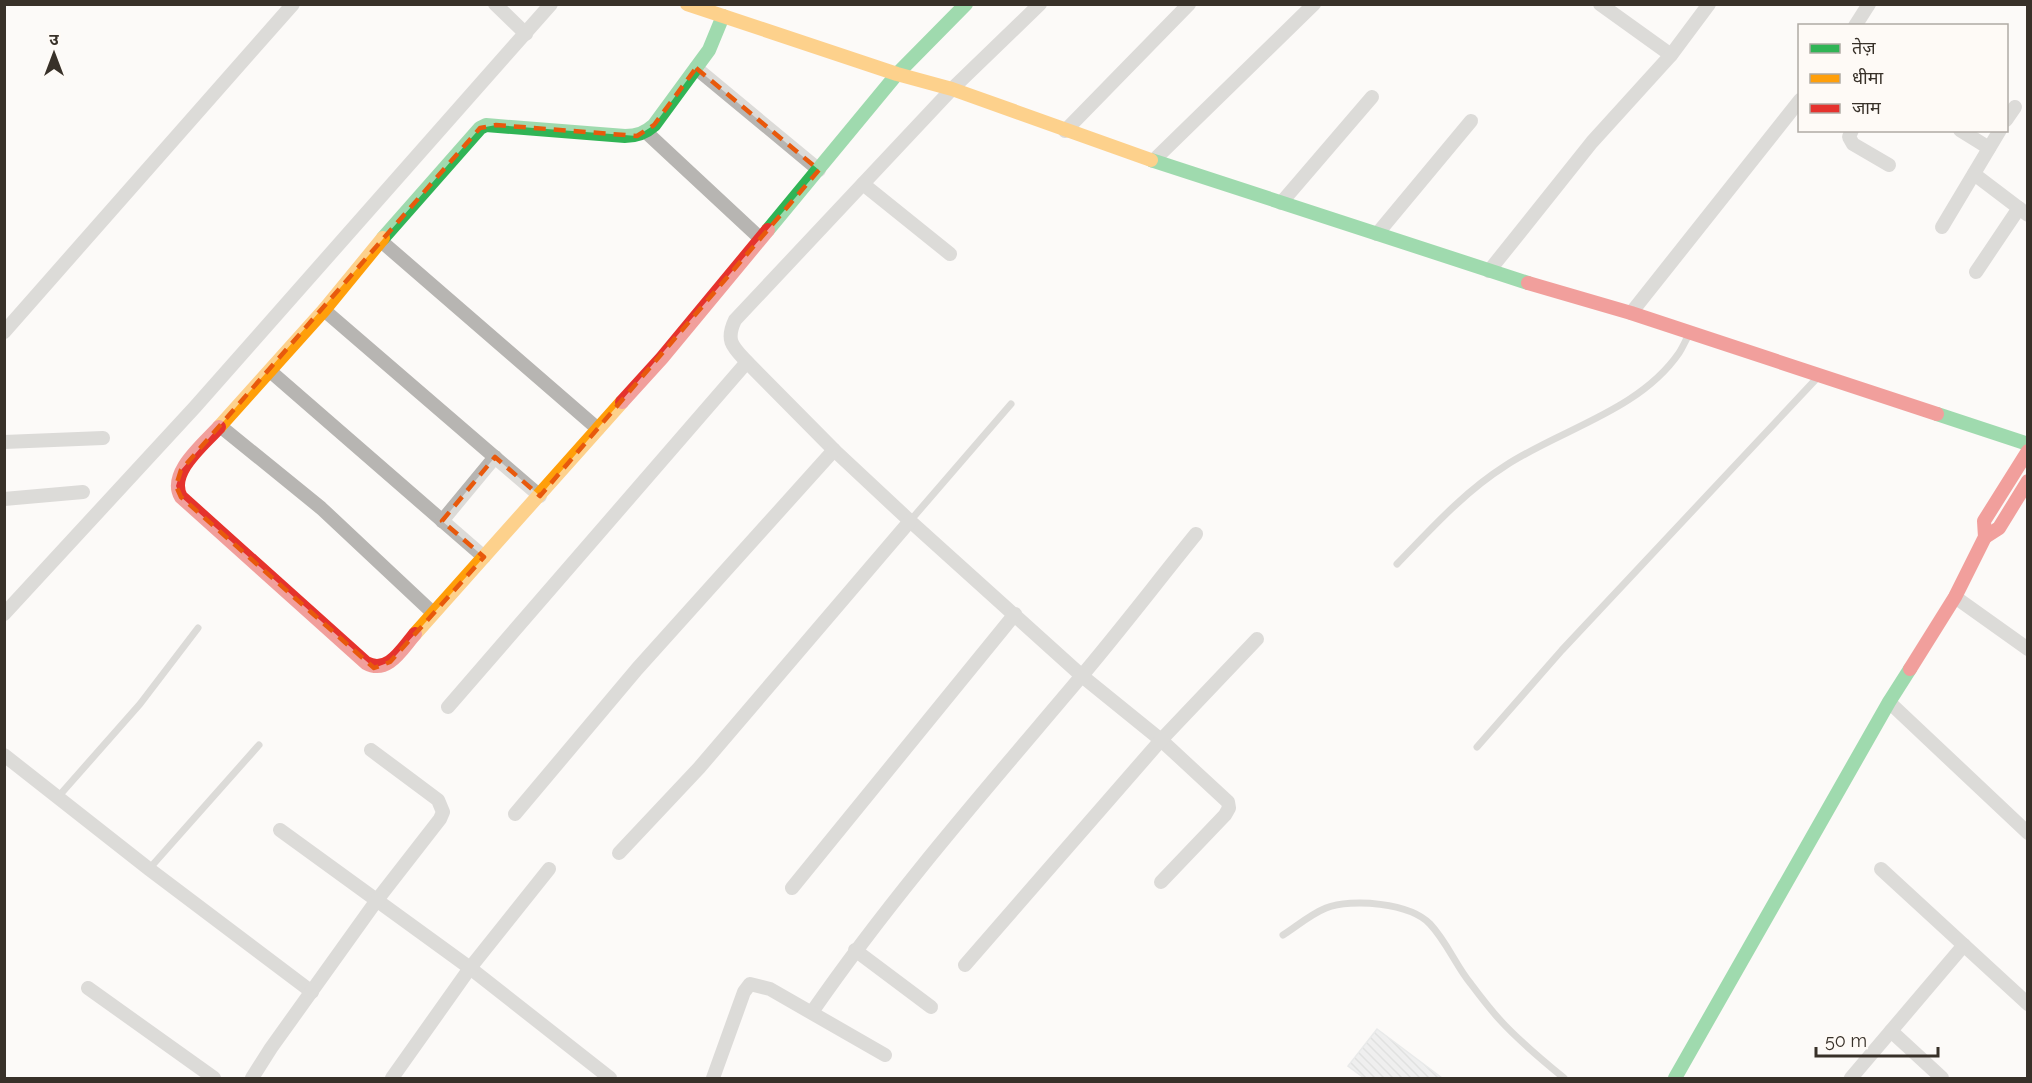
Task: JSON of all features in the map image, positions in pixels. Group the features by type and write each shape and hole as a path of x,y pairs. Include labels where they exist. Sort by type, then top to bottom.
{"street":[{"path":"4,332 293,4"},
{"path":"495,4 526,34"},
{"path":"4,614 195,407 551,4"},
{"path":"687,4 897,74 952,89 1065,131 1281,203 1489,271 1631,313 2028,444"},
{"path":"723,16 709,50 654,125 646,132 637,136 625,136 486,125 480,128 324,310 180,470 176,486 178,493 374,668 382,668 390,662 540,496 662,358 897,74 966,4"},
{"path":"1040,4 952,89 735,320 729,331 730,340 747,362 834,450 910,521 1082,676 1161,740 1228,802 1229,808 1225,815 1161,882"},
{"path":"1065,131 1189,4"},
{"path":"1153,161 1314,4"},
{"path":"1600,4 1671,55"},
{"path":"1489,271 1592,142 1671,55 1709,4"},
{"path":"1856,24 1869,4"},
{"path":"696,68 819,170"},
{"path":"1281,203 1372,97"},
{"path":"1631,313 1798,103"},
{"path":"2008,118 2015,106"},
{"path":"1377,234 1471,121"},
{"path":"646,132 760,238"},
{"path":"1851,132 1849,137 1853,144 1889,165"},
{"path":"1963,132 1989,148"},
{"path":"1942,227 1999,132"},
{"path":"1974,174 2023,212 1976,272"},
{"path":"862,184 950,254"},
{"path":"381,241 598,429"},
{"path":"324,310 540,496"},
{"path":"448,707 747,362"},
{"path":"270,370 484,557"},
{"path":"220,426 321,508 433,613"},
{"path":"4,442 103,438"},
{"path":"515,814 637,669 834,450"},
{"path":"1676,1078 1889,702 1955,597 1985,537 1984,521 2028,451"},
{"path":"442,521 495,457"},
{"path":"1985,537 1999,528 2028,481"},
{"path":"4,500 83,492"},
{"path":"619,853 699,768 910,521"},
{"path":"812,1012 855,950 909,881 1082,676 1196,534"},
{"path":"1955,597 2028,649"},
{"path":"792,888 1015,614"},
{"path":"965,965 1161,740 1257,639"},
{"path":"1889,702 2028,833"},
{"path":"252,1078 376,900 440,819 443,812 438,800 371,750"},
{"path":"4,755 149,869 312,992"},
{"path":"280,830 470,968 610,1078"},
{"path":"392,1078 470,968 549,869"},
{"path":"1881,869 2028,1004"},
{"path":"1851,1078 1964,945"},
{"path":"855,950 931,1007"},
{"path":"713,1078 744,992 750,984 770,989 885,1055"},
{"path":"88,988 214,1078"},
{"path":"1892,1031 1942,1078"}],"lane":[{"path":"1397,564 1446,514 1505,466 1620,404 1649,385 1679,353 1690,333"},
{"path":"1477,747 1562,651 1819,375"},
{"path":"910,521 1011,404"},
{"path":"58,797 140,704 198,628"},
{"path":"149,869 259,745"},
{"path":"1283,935 1324,909 1339,904 1380,904 1399,908 1417,916 1430,923 1462,973 1501,1021 1564,1078"}],"highlighted area":[{"path":"696,68 819,170 540,496 495,457 442,521 484,557 390,662 374,668 181,497 176,486 181,470 480,128 496,125 637,136 654,125"}],"building":[{"path":"1377,1029 1442,1078 1364,1078 1348,1066"}],"traffic: fast":[{"path":"768,230 897,74 966,4"},
{"path":"383,238 480,128 486,125 625,136 637,135 647,130 654,125 709,50 723,16"},
{"path":"1151,160 1528,283"},
{"path":"1937,414 2028,444"},
{"path":"1675,1078 1910,669"}],"traffic: slow":[{"path":"687,4 897,74 952,89 1151,160"},
{"path":"219,427 324,310 383,238"},
{"path":"415,634 622,402"}],"traffic: jam":[{"path":"622,402 662,358 768,230"},
{"path":"1528,283 1631,313 1937,414"},
{"path":"219,427 189,459 183,469 178,488 181,497 366,663 374,666 388,663 400,653 415,634"},
{"path":"1910,669 1955,597 1985,537 1984,521 2028,451"},
{"path":"1985,537 1999,528 2028,481"}]}
